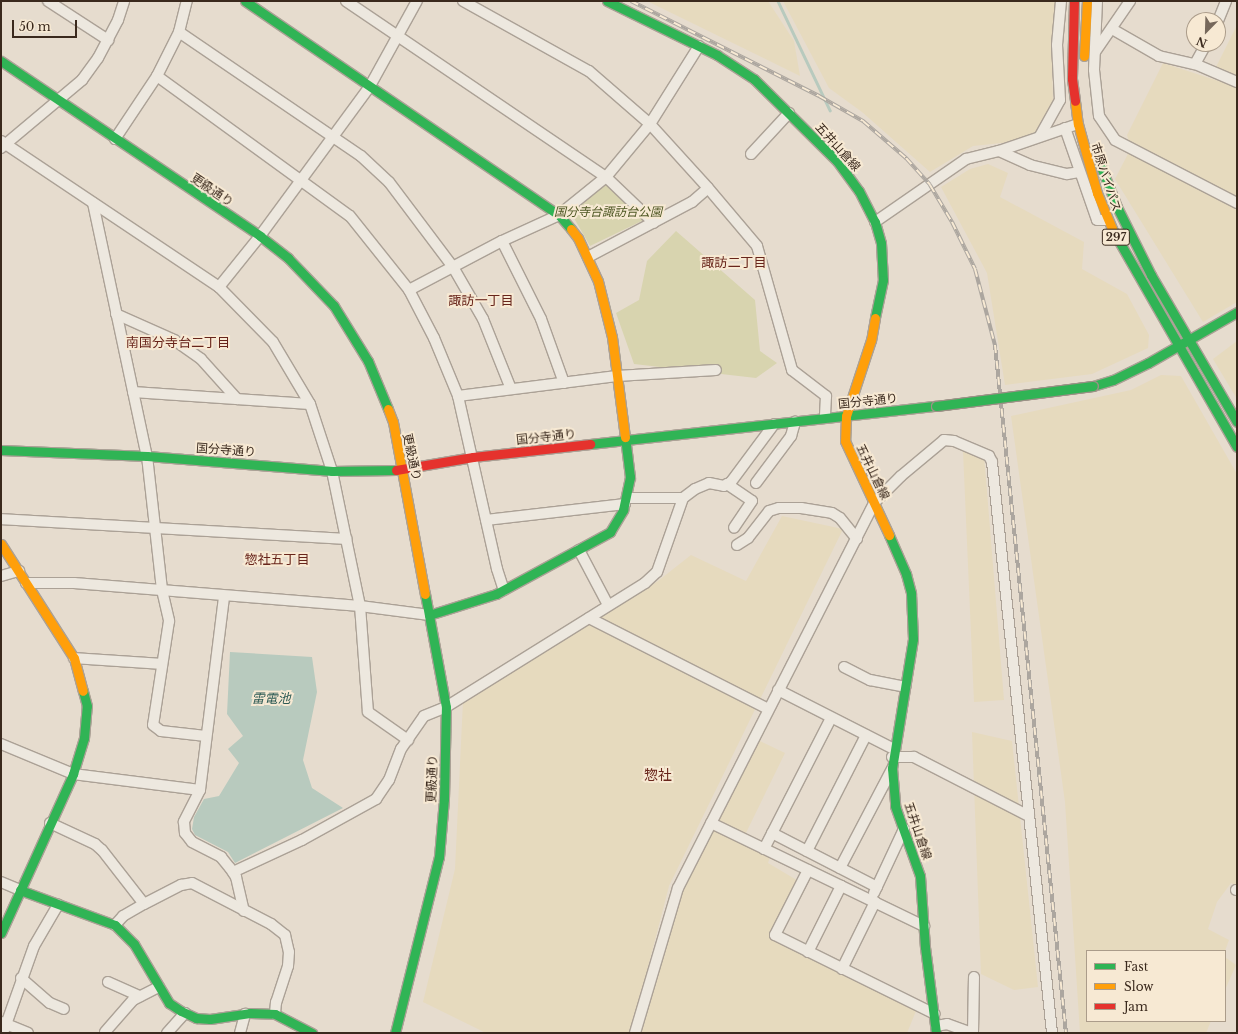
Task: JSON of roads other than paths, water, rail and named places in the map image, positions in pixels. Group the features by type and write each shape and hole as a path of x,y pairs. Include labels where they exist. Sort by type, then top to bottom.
{"main road":[{"path":"245,1 559,216 578,238 588,257 604,302 617,376 630,478 626,501 610,532 580,550 504,590 429,615"},
{"name":"五井山倉線","path":"607,1 699,46 743,70 789,113 850,176 875,222 883,262 881,294 871,340 846,416 845,441 906,574 911,593 913,639 893,753 892,768 895,806 920,876 924,926 936,1029"},
{"name":"市原バイパス","path":"1074,1 1072,79 1078,124 1089,168 1107,220 1178,347 1237,447"},
{"path":"1084,67 1087,1"},
{"name":"更級通り","path":"1,61 56,100 260,236 288,258 334,306 368,361 392,422 403,470 446,707 444,799 439,857 395,1033"},
{"name":"市原バイパス","path":"1098,156 1107,185 1133,240 1237,422"},
{"name":"国分寺通り","path":"1,450 147,456 332,471 403,470 473,457 936,406 1093,386 1129,373 1178,347 1237,312"},
{"path":"1,544 74,658 81,678 87,706 84,738 72,774 1,933"},
{"path":"20,890 115,925 134,944 169,1003 185,1013 196,1018 210,1019 245,1014 275,1014 312,1033"}],"street":[{"path":"48,1 108,40"},
{"path":"124,1 108,40 82,80 3,144 219,287 273,342 310,404 332,471 360,606 368,712 408,740"},
{"path":"115,139 157,76 179,32 186,1"},
{"path":"346,1 606,177 654,223"},
{"path":"219,287 260,236 370,86 399,37 417,1"},
{"path":"463,1 529,36 589,71 650,124 708,188 757,246 792,370 826,396 825,418"},
{"path":"1040,136 1060,100 1057,45 1061,1"},
{"path":"1097,1 1095,52 1099,116 1115,140 1237,203"},
{"path":"1095,52 1130,1"},
{"path":"1222,12 1226,1"},
{"path":"1112,29 1159,56 1195,64 1237,82"},
{"path":"179,32 361,156 389,182 453,267 483,318 510,389"},
{"path":"409,290 502,241 559,216 606,177 650,124 699,46"},
{"path":"1195,64 1202,52"},
{"path":"157,76 350,216 409,290 434,338 458,396 473,457 497,570 504,590"},
{"path":"751,154 789,113"},
{"path":"875,222 966,159 999,151 1078,124"},
{"path":"1065,128 1079,172 1097,220 1107,220"},
{"path":"999,151 1030,165 1067,174 1079,172"},
{"path":"588,257 692,202 708,188"},
{"path":"93,203 147,456 162,590 169,621 153,725 162,731 206,736"},
{"path":"502,241 541,319 564,383"},
{"path":"116,314 174,340 201,359 237,399"},
{"path":"458,396 617,376 716,370"},
{"path":"133,392 310,404"},
{"path":"756,483 792,436 795,422"},
{"path":"728,484 774,424"},
{"path":"634,1033 678,888 874,503 901,476 944,440 954,441 989,456 992,462 1002,545 1052,1033"},
{"path":"486,520 626,501 683,498 696,489 709,483 728,484 752,501 734,528"},
{"path":"233,872 302,840 376,799 389,780 408,740 424,716 446,707 645,582 657,572 683,498"},
{"path":"737,545 748,538 769,511 779,508 802,508 832,513 840,518 857,539"},
{"path":"1,519 346,539"},
{"path":"580,550 608,605"},
{"path":"1,576 19,571"},
{"path":"26,583 74,583 162,590 224,597 360,606 429,615"},
{"path":"224,597 200,790 184,822 184,833 192,842 222,857 233,872 244,910"},
{"path":"589,618 768,709"},
{"path":"74,658 162,664"},
{"path":"844,667 870,680 905,686"},
{"path":"778,690 866,735 893,753 914,757 1029,816"},
{"path":"764,849 831,718"},
{"path":"807,851 866,735"},
{"path":"2,741 72,774 200,790"},
{"path":"840,868 892,768"},
{"path":"50,823 96,844 144,904"},
{"path":"711,823 924,926"},
{"path":"842,969 873,901 877,887 904,829"},
{"path":"772,833 877,887"},
{"path":"808,870 775,935 935,1014"},
{"path":"1,882 20,890"},
{"path":"115,925 123,916 144,904 181,886 192,883 280,930 287,941 288,966 276,1002 275,1014"},
{"path":"808,952 841,886"},
{"path":"28,1033 4,1026 34,946 58,905"},
{"path":"936,1029 947,1024 972,1033 974,976"},
{"path":"21,978 50,1003 64,1009"},
{"path":"108,982 140,996"},
{"path":"105,1032 133,1000 159,987"},
{"path":"167,1033 185,1013"},
{"path":"240,1033 245,1014"}],"water":[{"name":"雷電池","path":"230,652 312,657 317,692 303,760 312,788 343,808 235,863 228,852 195,835 192,829 194,817 204,799 219,796 239,763 228,749 243,736 227,714"}],"waterway":[{"path":"778,1 830,110"}],"railway":[{"path":"631,1 819,96 863,121 906,158 930,185 952,222 975,269 995,345 1066,1033"}],"district":[{"name":"諏訪二丁目","path":"734,263"},
{"name":"諏訪一丁目","path":"481,301"},
{"name":"南国分寺台二丁目","path":"178,343"},
{"name":"惣社五丁目","path":"277,560"},
{"name":"惣社","path":"658,775"}],"park label":[{"name":"国分寺台諏訪台公園","path":"608,212"}]}
